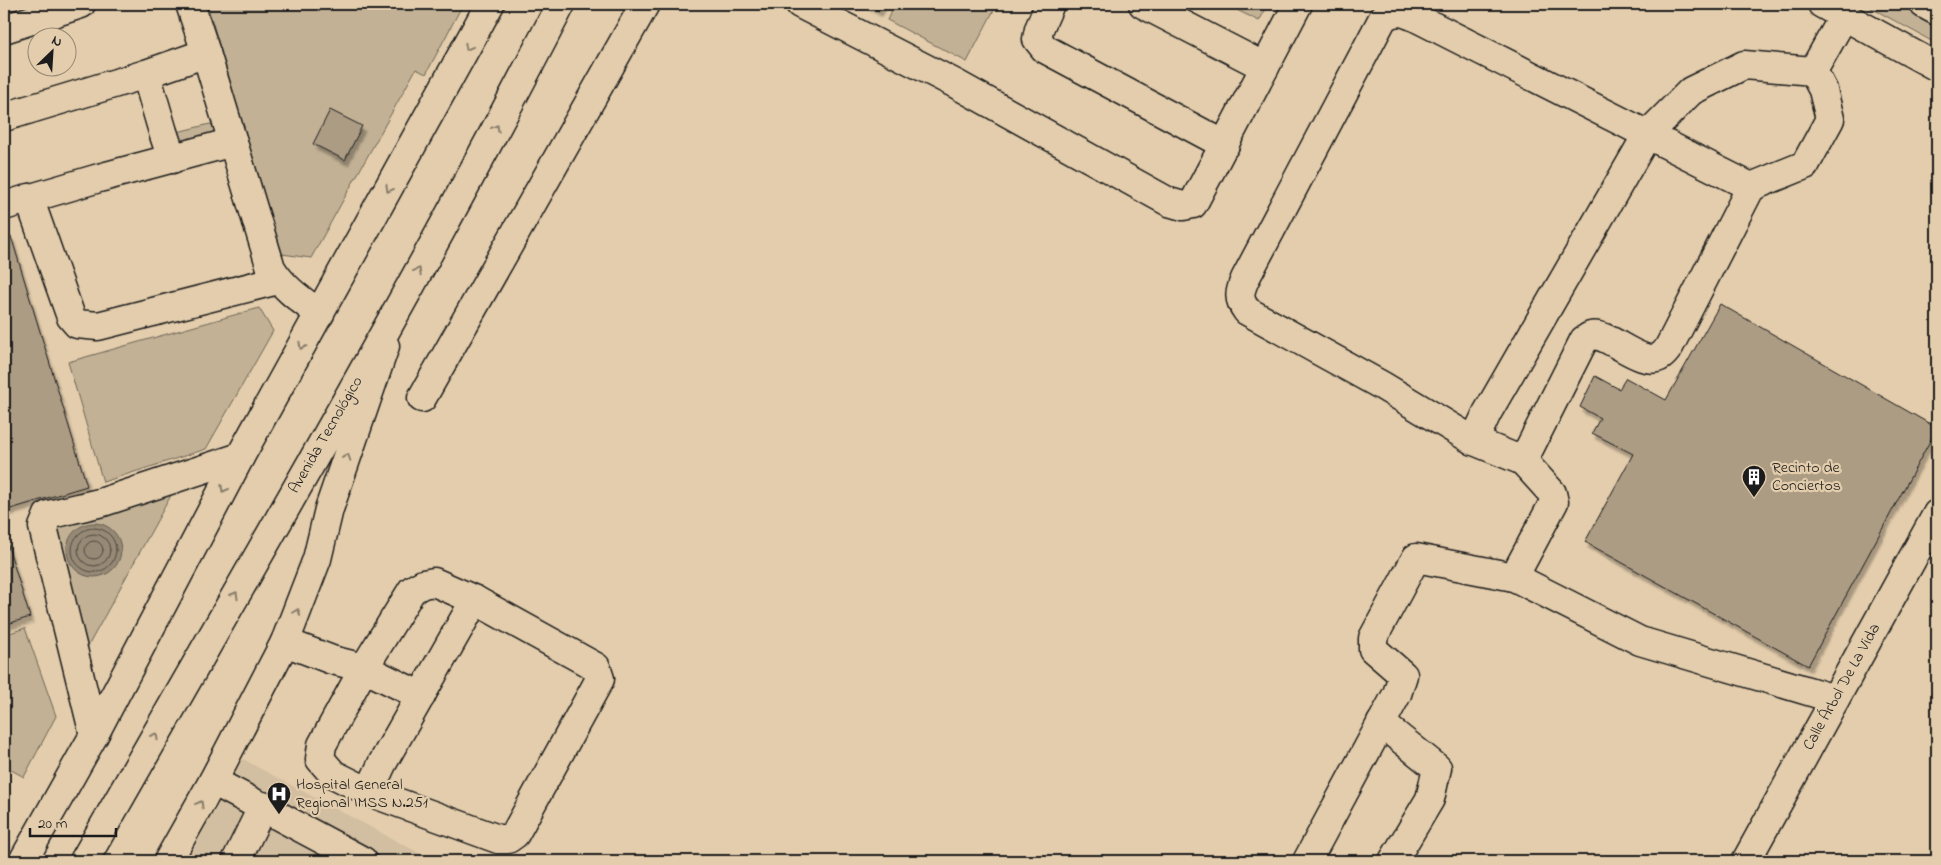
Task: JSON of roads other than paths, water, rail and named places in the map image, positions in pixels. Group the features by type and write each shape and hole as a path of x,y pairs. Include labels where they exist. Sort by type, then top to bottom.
{"main road":[{"path":"4,29 81,4"},
{"path":"190,4 271,268 278,280 286,288 320,314"},
{"path":"23,861 94,736 240,457 490,4"},
{"name":"Avenida Tecnológico","path":"84,861 398,307 517,90 561,4"},
{"path":"422,398 645,4"},
{"path":"800,4 956,84 1169,202 1183,206 1193,204 1298,4"},
{"path":"1050,4 1039,29 1037,39 1045,49 1225,145"},
{"path":"1143,4 1265,67"},
{"path":"1924,4 1937,11"},
{"path":"1523,461 1584,340 1591,336 1599,336 1639,356 1654,359 1662,356 1669,347 1751,187 1805,165 1830,119 1823,90 1812,71 1833,10 1937,67"},
{"path":"1514,577 1554,502 1552,493 1523,461 1474,441 1381,385 1247,311 1240,302 1239,292 1245,280 1383,18 1391,13 1404,11 1751,187"},
{"path":"4,117 206,54"},
{"path":"1474,441 1488,413 1646,135 1691,91 1744,65 1812,71"},
{"path":"146,74 162,132 172,159"},
{"path":"233,142 16,202 71,318 77,324 98,326 278,280"},
{"path":"168,861 213,780 285,642 316,559 329,509 398,307"},
{"path":"94,736 43,527 45,520 48,516 103,502 240,457"},
{"name":"Calle Árbol De La Vida","path":"1746,861 1937,514"},
{"path":"1307,861 1397,694 1403,675 1373,649 1373,638 1416,558 1514,577 1640,641 1836,699"},
{"path":"434,582 475,600 596,667 600,679 515,834 508,839 498,839 369,792 333,774 320,759 322,745 364,668 412,590 423,584 434,582"},
{"path":"369,792 382,764 475,600"},
{"path":"285,642 332,660 364,668 421,696"},
{"path":"1381,724 1437,768 1430,799 1393,861"},
{"path":"213,780 363,861"},
{"path":"236,861 263,806"}],"water":[{"path":"89,523 99,523 109,527 117,535 121,550 117,565 109,573 99,577 89,577 79,573 71,565 67,555 67,545 71,535 79,527"}],"place":[{"name":"Recinto de Conciertos","path":"1754,498"},
{"name":"Hospital General Regional IMSS N.251","path":"279,815"}]}
